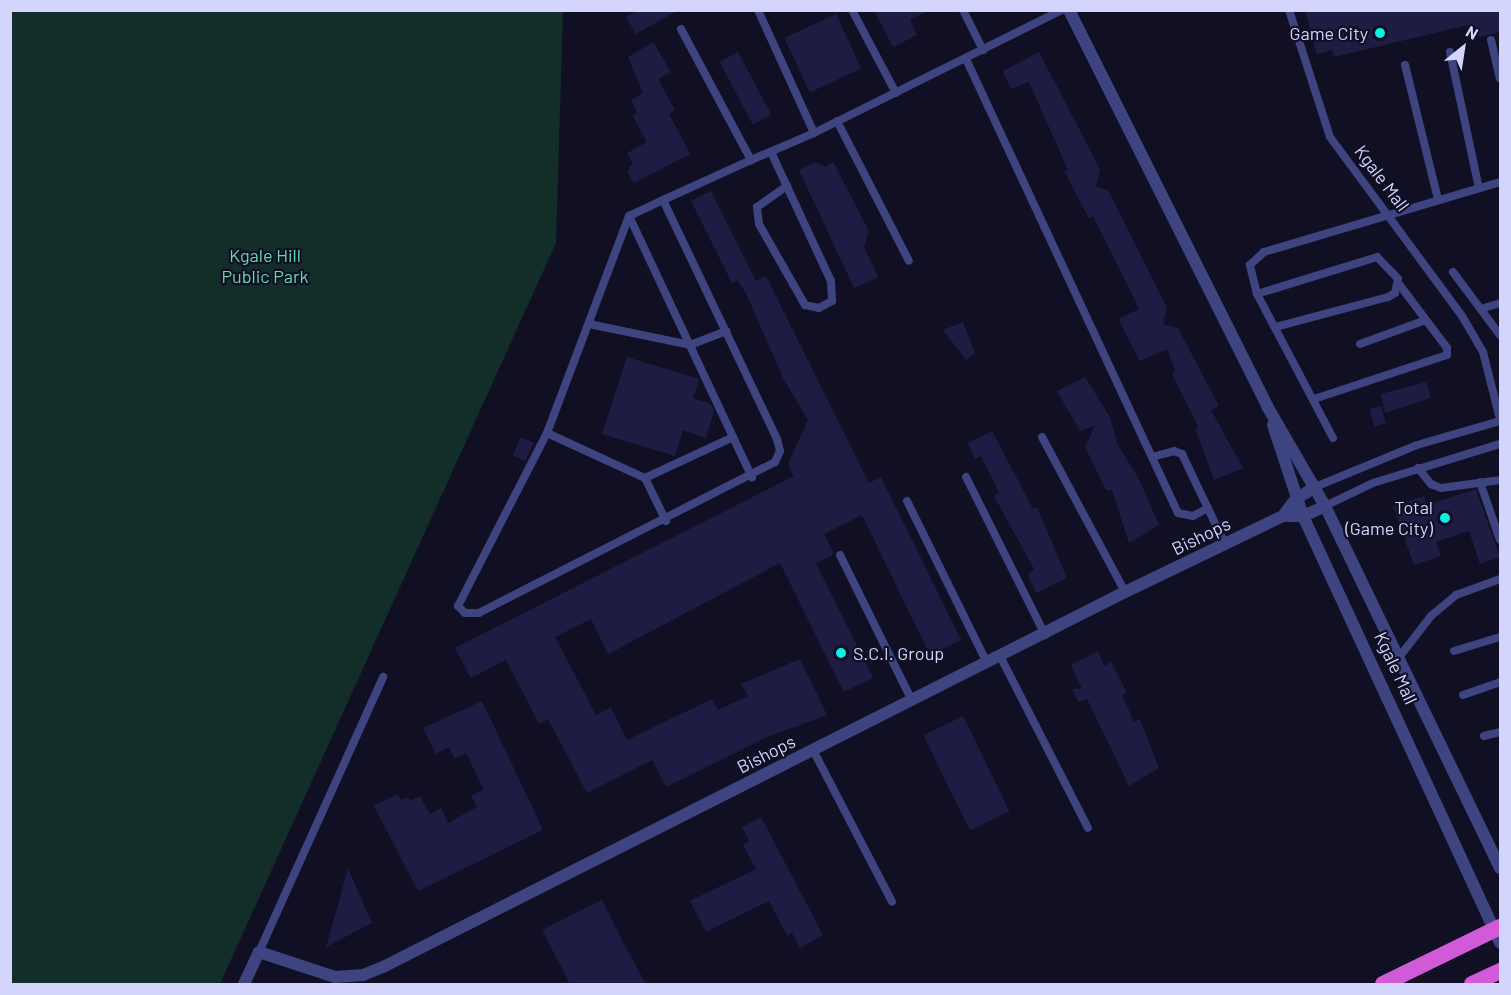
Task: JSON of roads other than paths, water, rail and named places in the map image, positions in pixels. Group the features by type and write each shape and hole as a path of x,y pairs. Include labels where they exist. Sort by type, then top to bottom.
{"highway":[{"path":"1383,984 1498,933"},
{"path":"1472,984 1500,971"}],"street":[{"name":"Kgale Mall","path":"1069,10 1267,406 1315,486 1400,656 1500,868"},
{"name":"Kgale Mall","path":"1267,406 1303,516 1498,933"},
{"name":"Bishops","path":"1283,516 1296,499 1315,486"},
{"path":"1303,516 1325,506"},
{"name":"Bishops","path":"259,952 335,977 363,975 1045,635 1125,592 1283,516 1303,516"},
{"path":"244,984 259,952"}],"lane":[{"path":"758,10 814,133"},
{"path":"852,10 896,93"},
{"path":"963,10 983,50"},
{"path":"663,200 780,451 775,462 752,477 666,521 479,613 465,613 458,606 547,433 629,216 663,200 751,160 814,133 1062,10"},
{"name":"Kgale Mall","path":"1289,10 1330,137 1462,316 1483,352 1500,420 1417,444 1315,486"},
{"path":"681,29 751,160"},
{"path":"1491,40 1500,78"},
{"path":"1450,52 1479,188"},
{"path":"966,59 1178,513 1193,516 1208,508"},
{"path":"1405,65 1438,199"},
{"path":"837,121 909,261"},
{"path":"771,152 787,186 831,281 832,301 819,308 805,305 757,216 757,207 787,186"},
{"path":"1333,438 1257,294 1249,270 1264,252 1386,213 1500,182"},
{"path":"629,216 752,477"},
{"path":"1257,294 1377,257 1387,263 1447,355 1314,399"},
{"path":"1453,272 1484,308 1500,335"},
{"path":"1275,327 1388,297 1399,284"},
{"path":"1484,308 1500,303"},
{"path":"1360,344 1426,321"},
{"path":"589,324 690,345 726,331"},
{"path":"547,433 645,478 666,521"},
{"path":"645,478 733,437"},
{"path":"1042,437 1125,592"},
{"path":"1325,506 1418,468 1500,444"},
{"path":"1152,457 1174,451 1182,454 1225,544"},
{"path":"1418,468 1431,484 1441,488 1500,480"},
{"path":"966,477 1045,635"},
{"path":"1480,482 1500,540"},
{"path":"907,501 987,663"},
{"path":"840,555 912,701"},
{"path":"1400,656 1431,616 1456,595 1500,579"},
{"path":"1454,651 1500,637"},
{"path":"1000,657 1088,828"},
{"path":"259,952 383,677"},
{"path":"1463,695 1500,682"},
{"path":"1484,736 1500,732"},
{"path":"813,750 892,902"}],"place":[{"name":"Game City","path":"1380,33"},
{"name":"Total (Game City)","path":"1445,518"},
{"name":"S.C.I. Group","path":"841,653"}],"park label":[{"name":"Kgale Hill Public Park","path":"265,266"}]}
